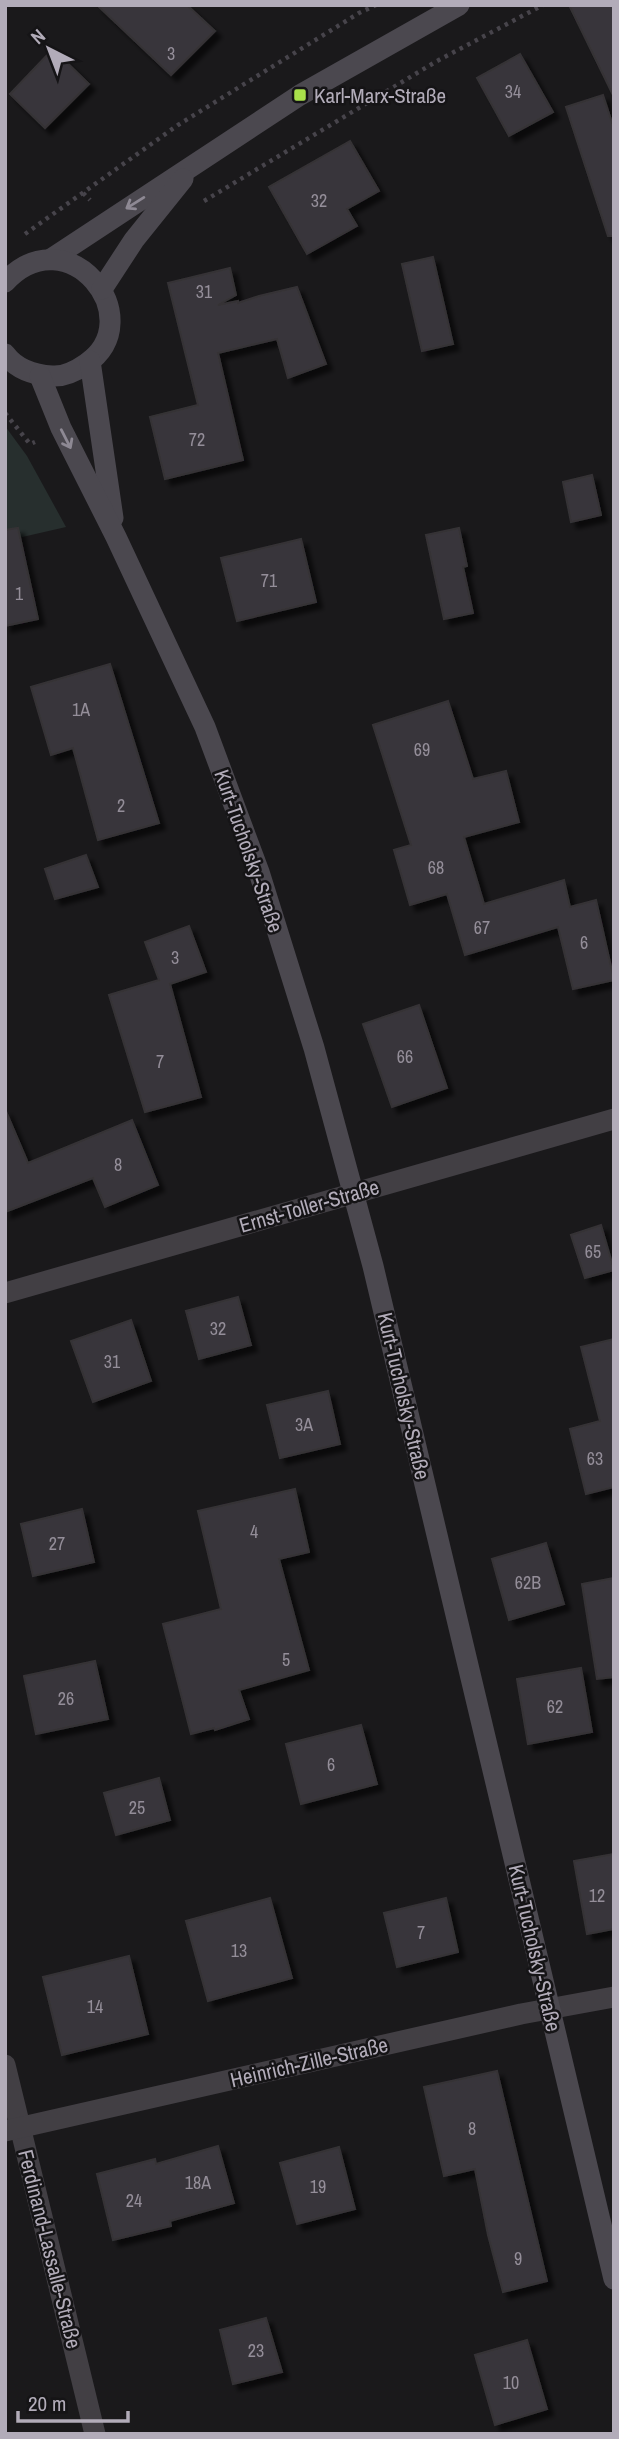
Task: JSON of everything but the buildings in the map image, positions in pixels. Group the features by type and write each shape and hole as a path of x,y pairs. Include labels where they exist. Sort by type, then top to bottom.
{"main road":[{"path":"51,259 328,78 459,5"},
{"path":"102,289 134,240 193,167"},
{"path":"5,282 19,269 34,262 51,259 71,263 89,273 102,289 110,314 109,327 99,352 76,372 58,377 40,376 23,370 6,357"},
{"name":"Kurt-Tucholsky-Straße","path":"90,361 116,537"},
{"name":"Kurt-Tucholsky-Straße","path":"40,376 61,428 116,537 205,727 250,846 314,1048 373,1266 614,2279"}],"street":[{"name":"Ernst-Toller-Straße","path":"5,1293 614,1119"},
{"name":"Heinrich-Zille-Straße","path":"13,2129 614,1997"},
{"name":"Ferdinand-Lassalle-Straße","path":"5,2065 13,2129 95,2434"}],"path":[{"path":"359,13 362,5"},
{"path":"19,238 178,124 376,5"},
{"path":"199,204 437,61 543,5"},
{"path":"5,413 30,444"}],"shaded area":[{"path":"5,426 27,456 66,527 5,541"}],"place":[{"name":"Karl-Marx-Straße","path":"300,95"}]}
